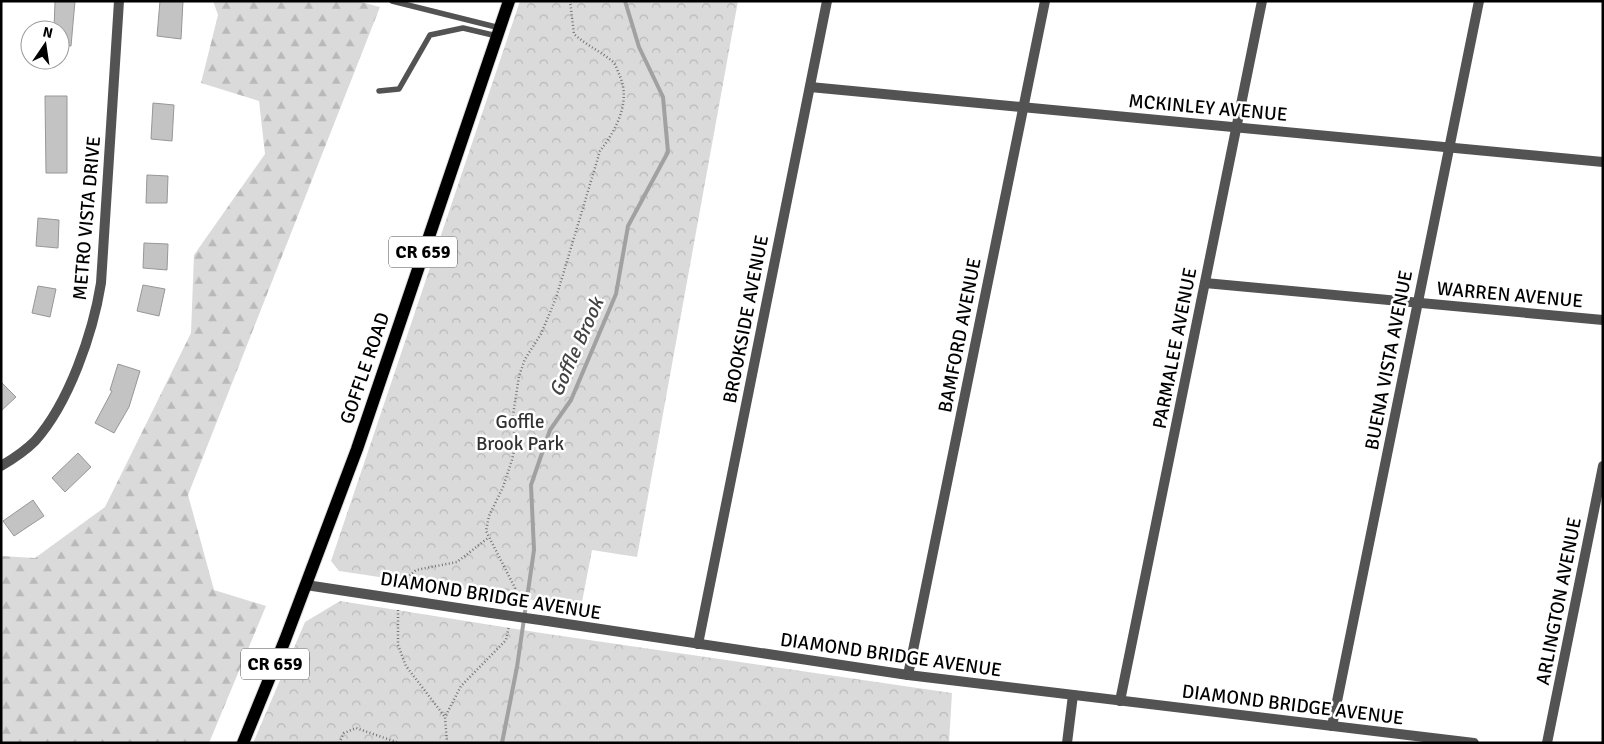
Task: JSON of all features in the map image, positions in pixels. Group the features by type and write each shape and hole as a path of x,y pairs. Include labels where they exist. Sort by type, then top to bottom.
{"main road":[{"name":"GOFFLE ROAD","path":"243,743 306,585 357,449 509,1"}],"street":[{"name":"METRO VISTA DRIVE","path":"1,466 34,441 53,415 86,345 96,314 101,283 120,1"},
{"name":"BROOKSIDE AVENUE","path":"698,644 827,1"},
{"name":"BAMFORD AVENUE","path":"908,675 1045,1"},
{"name":"PARMALEE AVENUE","path":"1120,701 1262,1"},
{"name":"BUENA VISTA AVENUE","path":"1332,726 1478,1"},
{"name":"MCKINLEY AVENUE","path":"810,86 1603,162"},
{"name":"WARREN AVENUE","path":"1205,283 1603,320"},
{"name":"ARLINGTON AVENUE","path":"1547,743 1603,466"},
{"name":"DIAMOND BRIDGE AVENUE","path":"306,585 908,675 1474,743"},
{"path":"1067,743 1073,695"}],"lane":[{"path":"392,1 499,32"},
{"path":"379,91 399,89 430,35 462,28 499,32"}],"path":[{"path":"511,614 515,588 486,531 489,516 503,487 516,442 512,422 519,376 525,359 541,334 556,298 600,151 614,133 622,107 625,86 614,62 591,48 574,34 570,1"},
{"path":"404,580 416,570 457,562 488,538"},
{"path":"398,610 398,644 406,666 445,717"},
{"path":"446,743 445,717 461,686 506,640 509,623"},
{"path":"339,743 344,732 356,728 399,743"}],"green space":[{"path":"213,1 357,1 380,7 188,495 214,590 266,606 209,743 1,743 1,556 35,558 105,507 191,333 194,255 265,154 259,101 201,83 218,15"},
{"name":"Goffle Brook Park","path":"520,1 738,1 637,557 592,550 581,607 339,571 331,561"},
{"path":"340,601 548,634 952,693 949,743 253,743 305,622"}],"building":[{"path":"55,1 75,1 71,46 70,20 54,20"},
{"path":"160,1 183,1 181,39 157,36"},
{"path":"45,96 67,96 67,173 46,173"},
{"path":"153,103 174,105 172,141 151,139"},
{"path":"147,175 168,176 167,203 146,203"},
{"path":"38,218 59,220 58,248 36,246"},
{"path":"144,243 168,244 167,270 143,268"},
{"path":"143,285 165,289 159,316 137,311"},
{"path":"38,286 56,289 50,317 32,313"},
{"path":"118,364 140,371 129,407 114,433 95,423 112,391 110,390"},
{"path":"1,382 16,397 1,411"},
{"path":"78,453 91,467 65,492 52,478"},
{"path":"33,500 44,516 14,536 3,521"}],"waterway":[{"name":"Goffle Brook","path":"502,743 517,667 534,550 531,485 550,430 571,400 616,294 628,226 668,152 663,97 639,47 625,1"}]}
